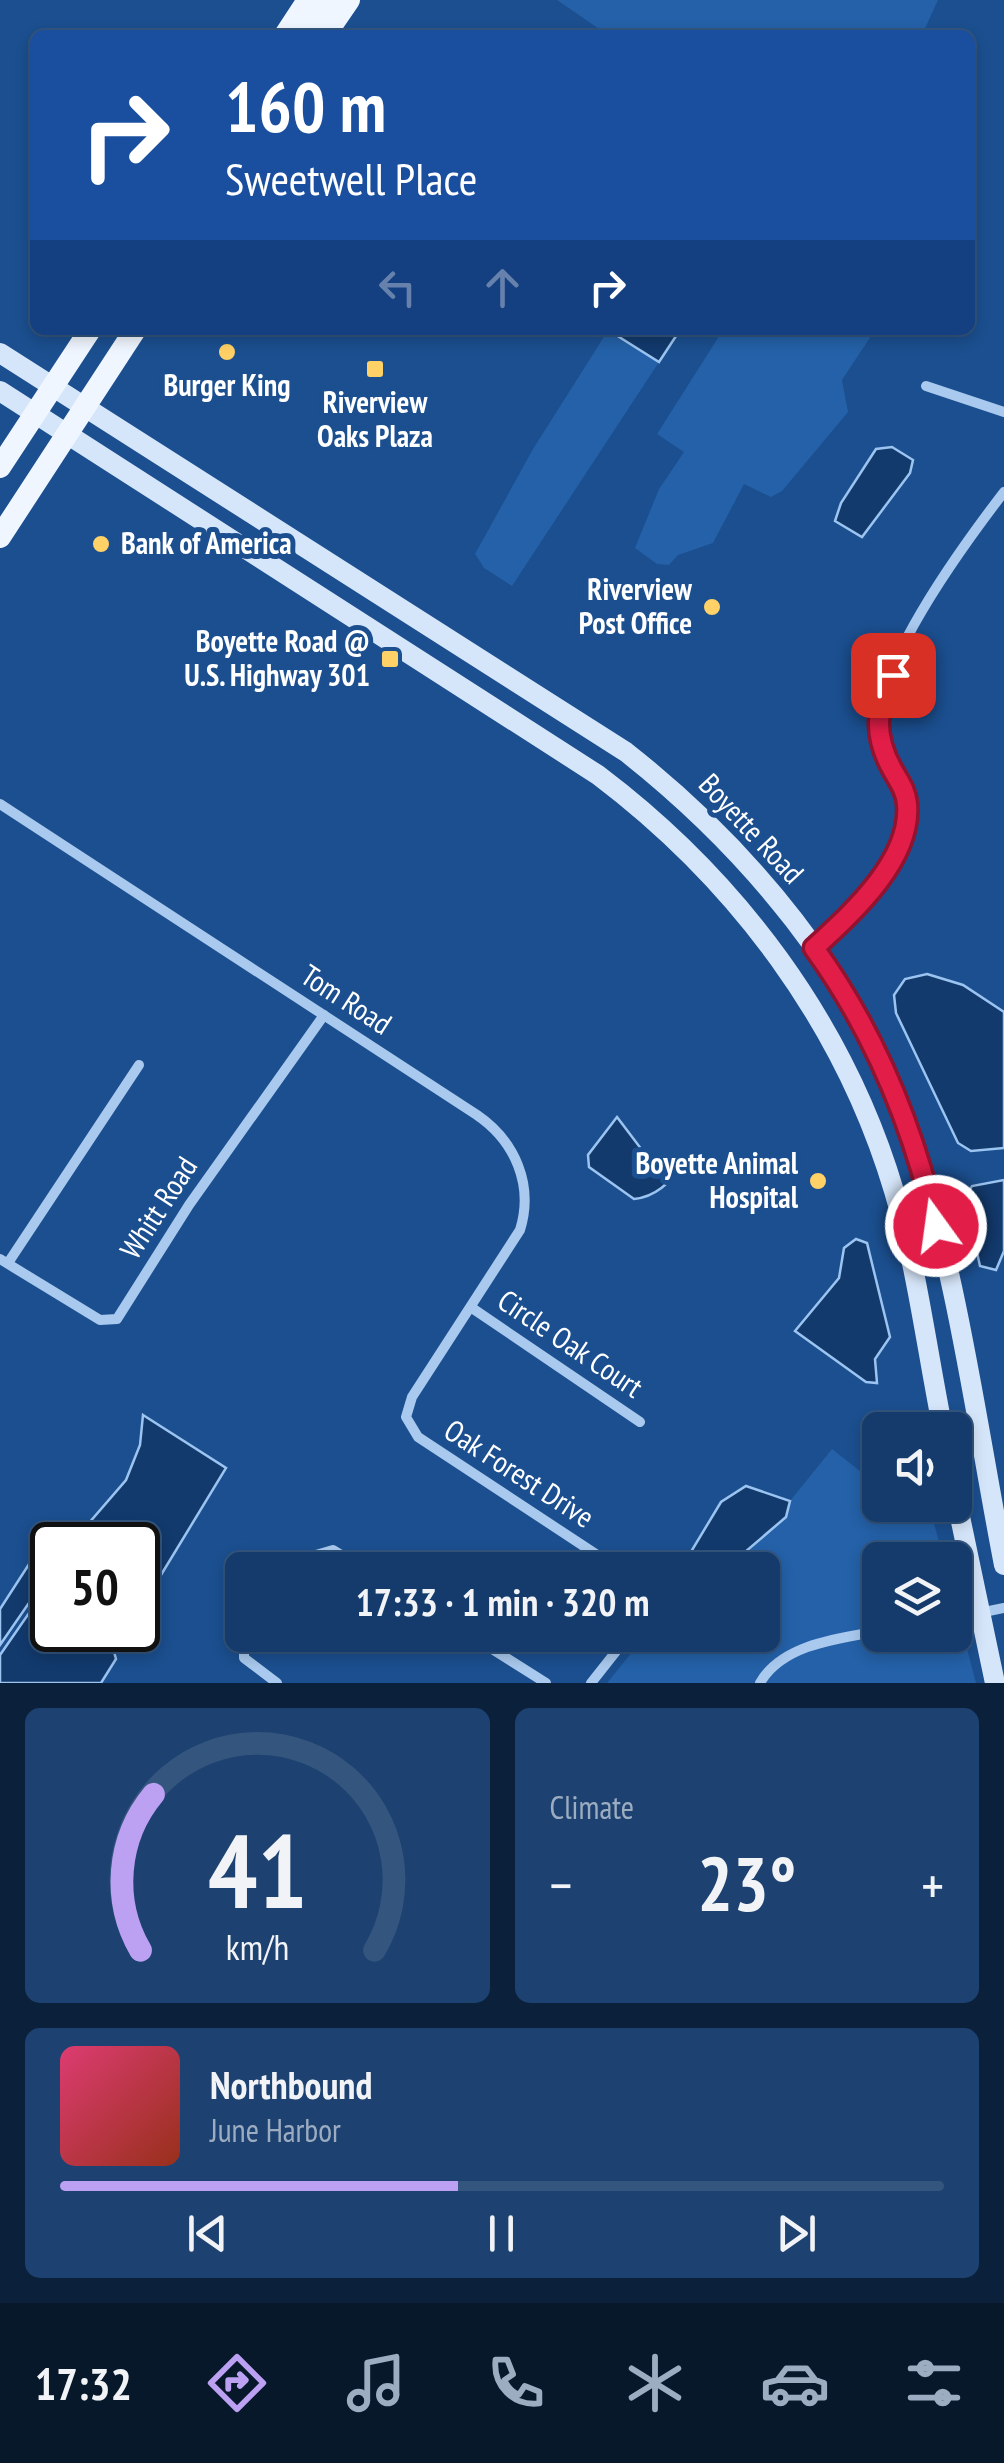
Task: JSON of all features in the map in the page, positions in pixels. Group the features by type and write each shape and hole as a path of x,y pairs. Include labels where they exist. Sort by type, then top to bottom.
{"main road":[{"path":"288,30 308,0"},
{"path":"307,30 327,0"},
{"path":"328,30 349,0"},
{"path":"0,466 87,335"},
{"path":"0,537 132,335"},
{"name":"Boyette Road","path":"0,353 626,752 712,826 771,890 814,948 877,1054 909,1128 951,1291 1004,1565"},
{"name":"Boyette Road","path":"0,391 598,774 663,827 725,890 803,992 840,1056 872,1126 896,1195 939,1412"},
{"path":"961,1522 995,1683"}],"street":[{"path":"926,386 1004,412"},
{"path":"814,948 858,904 904,837 907,802 877,734 882,697 944,574 1004,492"},
{"name":"Tom Road","path":"0,804 484,1120 516,1159 525,1196 522,1223 509,1252 472,1308"},
{"name":"Whitt Road","path":"4,1261 100,1320 117,1318 189,1205 324,1015"},
{"path":"4,1261 139,1064"},
{"name":"Circle Oak Court","path":"472,1308 640,1422"},
{"name":"Oak Forest Drive","path":"472,1308 412,1397 406,1417 418,1437 593,1552"},
{"path":"972,1615 1004,1608"},
{"path":"760,1683 782,1659 805,1648 862,1635"},
{"path":"244,1652 244,1658 277,1683"},
{"path":"497,1652 546,1683"},
{"path":"590,1683 615,1652"}],"shaded area":[{"path":"557,0 938,0 924,30 601,30"},
{"path":"605,335 612,335 659,362 512,586 484,568 475,554 533,449"},
{"path":"616,335 677,335 659,362"},
{"path":"720,335 872,335 842,380 848,412 782,491 771,497 744,484 713,543 678,555 669,565 657,564 635,548 659,489 684,452 657,434"},
{"path":"892,447 913,460 910,473 862,537 835,521 841,503 876,449"},
{"path":"927,974 963,985 1004,1012 1004,1148 971,1151 958,1143 896,1013 894,995 905,979"},
{"path":"617,1117 648,1158 679,1165 655,1192 634,1199 589,1167 588,1155"},
{"path":"1004,1180 1004,1251 996,1270 980,1266 965,1199 972,1186"},
{"path":"856,1239 867,1243 890,1337 875,1359 877,1383 866,1382 795,1331 839,1278 844,1248"},
{"path":"143,1415 226,1468 160,1577 160,1522 90,1522 126,1480 140,1445"},
{"path":"832,1449 862,1473 862,1522 934,1522 939,1542 862,1542 862,1652 968,1652 976,1683 607,1683 632,1652 780,1652 780,1552 745,1552 786,1517 790,1501"},
{"path":"746,1486 790,1501 786,1517 745,1552 691,1552 721,1502"},
{"path":"30,1563 30,1601 0,1645 0,1609"},
{"path":"30,1612 30,1652 114,1652 116,1659 101,1683 0,1683 0,1655"}],"place":[{"name":"Burger King","path":"227,352"},
{"name":"Riverview Oaks Plaza","path":"375,369"},
{"name":"Bank of America","path":"101,544"},
{"name":"Riverview Post Office","path":"712,607"},
{"name":"Boyette Road @ U.S. Highway 301","path":"390,659"},
{"name":"Boyette Animal Hospital","path":"818,1181"}],"route":[{"path":"893,675 877,715 877,734 882,751 904,789 904,837 858,904 814,948 843,992 890,1080 909,1128 936,1226"}]}
